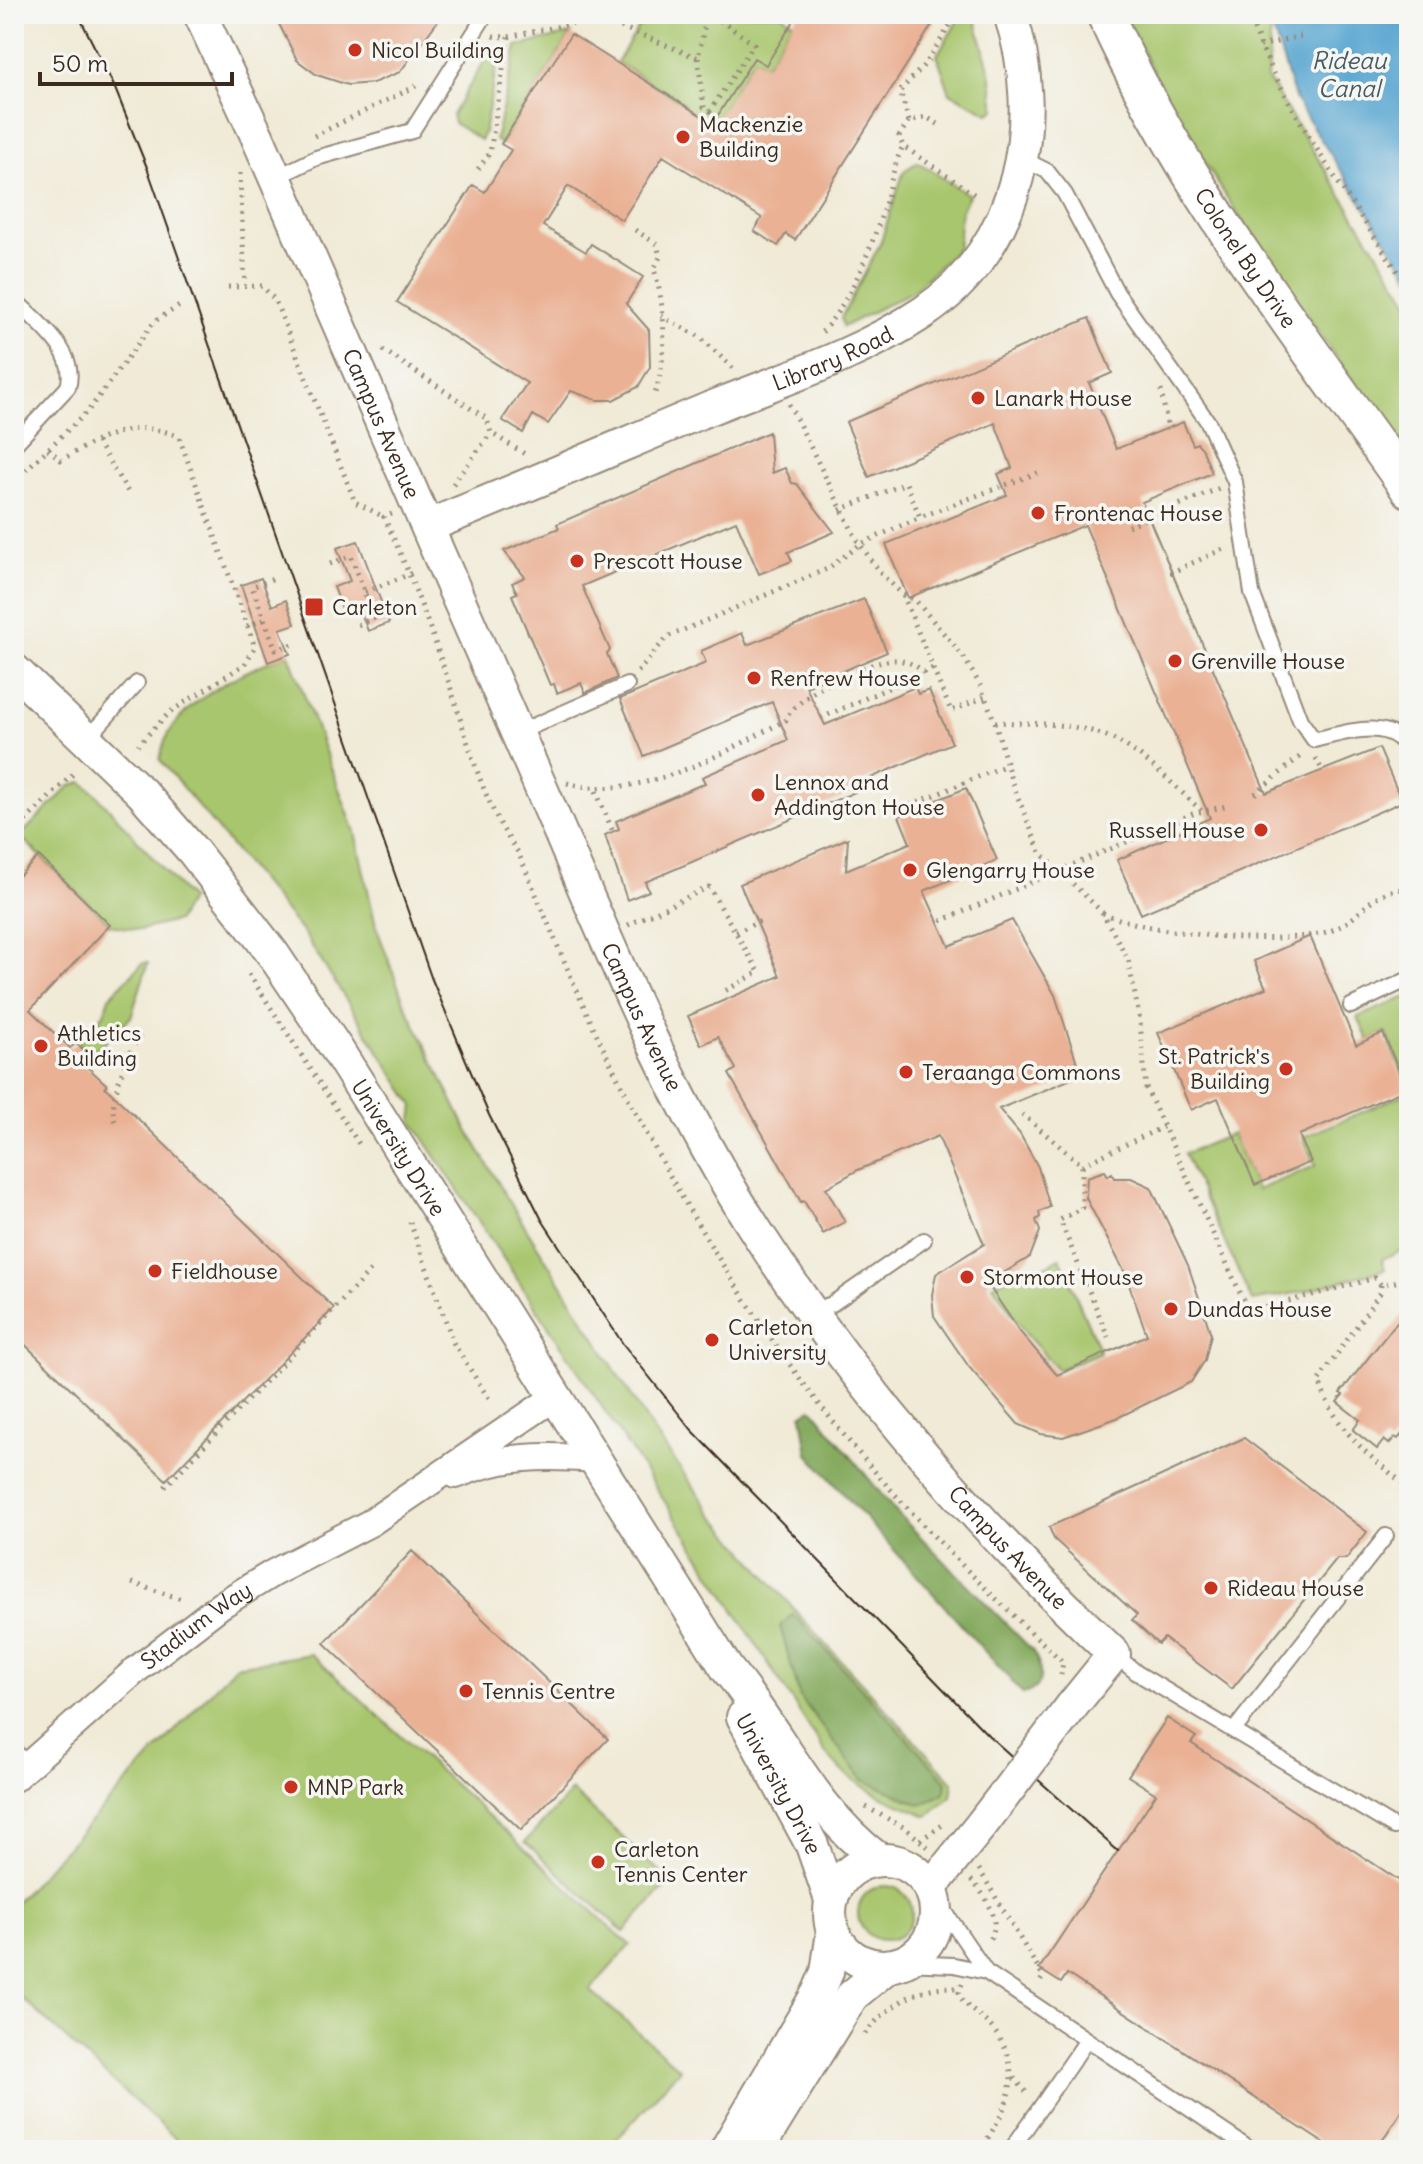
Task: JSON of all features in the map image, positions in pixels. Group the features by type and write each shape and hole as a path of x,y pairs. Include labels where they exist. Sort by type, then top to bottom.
{"main road":[{"name":"Colonel By Drive","path":"1105,14 1135,78 1199,187 1409,489"}],"street":[{"name":"Campus Avenue","path":"200,14 275,178 616,959 696,1126 749,1218 862,1383 938,1476 1114,1654"},
{"name":"Library Road","path":"428,526 799,375 890,332 947,294 965,276 995,233 1023,159 1026,82 1010,14"},
{"name":"University Drive","path":"14,670 184,840 273,954 338,1051 727,1669 758,1707 840,1827 878,1859"},
{"name":"Stadium Way","path":"400,1504 555,1397"},
{"name":"Stadium Way","path":"18,1764 221,1605 400,1504 459,1474 499,1459 548,1455 594,1459"},
{"path":"933,1892 1114,1654"},
{"name":"University Drive","path":"726,2150 818,1993 827,1972 832,1916 812,1845 744,1720 727,1669"},
{"path":"757,2150 852,1996 929,1941 936,1925 933,1892 909,1865 878,1859 848,1872 832,1916 841,1947 854,1958 870,1965 895,1965"}],"lane":[{"path":"275,178 316,158 412,131 486,14"},
{"path":"1023,159 1047,171 1065,194 1125,304 1208,422 1235,482 1252,593 1300,720 1314,740 1367,727 1388,734 1406,746 1409,752"},
{"path":"14,299 62,348 71,377 68,387 14,445"},
{"path":"86,740 137,683"},
{"path":"517,733 627,685"},
{"path":"1351,1006 1409,979"},
{"path":"812,1311 832,1304 924,1240"},
{"path":"1235,1729 1386,1536"},
{"path":"1114,1654 1137,1673 1394,1827"},
{"path":"933,1892 986,1972"},
{"path":"895,1965 954,1965 986,1972 1251,2150"},
{"path":"1011,2150 1087,2040"}],"path":[{"path":"475,31 508,37 617,14"},
{"path":"709,14 754,44 710,111 704,107 698,58 709,14"},
{"path":"863,14 861,17 869,21 874,14"},
{"path":"909,121 900,91 927,62 957,14"},
{"path":"1248,14 1260,46 1287,99 1409,289"},
{"path":"602,15 698,58"},
{"path":"1260,46 1301,36"},
{"path":"478,169 490,153 508,37"},
{"path":"306,139 421,82"},
{"path":"938,124 926,117 909,121 899,136 903,146 975,195"},
{"path":"814,342 828,326 868,253 886,200 891,172 903,146"},
{"path":"240,170 245,285"},
{"path":"635,230 657,244 660,257 654,269 660,289 664,368 654,397"},
{"path":"228,287 262,286 275,300 355,502 384,517 410,574 480,777 503,833 518,852 612,1067 722,1261 808,1389 892,1491 990,1593 1063,1662"},
{"path":"14,481 88,411 147,329 181,305"},
{"path":"660,316 700,337 725,358 749,393"},
{"path":"383,350 487,419 491,433 533,459"},
{"path":"789,404 840,510 881,574 903,595 916,601 963,656 995,722 1007,765 1040,852 1102,912 1128,959 1140,1021 1146,1088 1249,1312 1375,1278 1381,1285 1380,1293 1319,1380 1333,1415 1356,1445 1409,1488"},
{"path":"48,449 61,460 118,430 136,427 166,431 179,437 255,647 245,664 170,712 138,745"},
{"path":"445,494 491,433"},
{"path":"97,442 128,492"},
{"path":"627,685 667,637 827,569 861,544 920,517 1040,472"},
{"path":"1128,526 1235,482"},
{"path":"840,510 906,483 920,517"},
{"path":"384,517 397,512"},
{"path":"1170,573 1244,541"},
{"path":"330,564 351,556 365,592 374,618 353,627"},
{"path":"365,592 410,574"},
{"path":"272,579 252,587 264,620 276,650 296,643"},
{"path":"903,595 951,711 985,697"},
{"path":"247,626 264,620"},
{"path":"561,782 596,791 686,770 727,753 786,720 789,710 802,698 870,668 898,661 919,667 924,673"},
{"path":"821,718 933,668"},
{"path":"995,722 1079,728 1110,737 1161,774 1202,811"},
{"path":"1255,794 1300,758 1314,740"},
{"path":"911,805 1007,765"},
{"path":"14,832 76,771"},
{"path":"596,791 613,832"},
{"path":"941,921 1202,811 1227,806"},
{"path":"627,926 709,887 759,972 723,992"},
{"path":"1102,912 1143,927 1184,934 1319,934 1341,926 1374,896 1409,888"},
{"path":"736,932 761,921"},
{"path":"245,969 364,1150"},
{"path":"115,1121 111,1113 112,1101 132,1043 143,1034"},
{"path":"1022,1114 1082,1165 1082,1208 1060,1220 1108,1337"},
{"path":"1082,1165 1163,1127"},
{"path":"406,1212 454,1344 489,1399"},
{"path":"165,1487 374,1267"},
{"path":"1381,1285 1409,1279"},
{"path":"132,1583 154,1588 179,1600 198,1601"},
{"path":"920,1840 932,1829"},
{"path":"978,1869 1043,1977"},
{"path":"860,2041 877,2021 922,1990 939,1985 959,1989"},
{"path":"963,2002 1000,2038 1014,2077 1007,2108 980,2150"},
{"path":"14,2136 31,2150"}],"green space":[{"path":"647,14 781,14 793,22 766,65 754,58 709,130 681,102 617,62"},
{"path":"962,14 974,14 990,72 995,109 989,113 950,93 937,55"},
{"path":"1124,14 1268,14 1271,28 1267,78 1409,302 1409,460 1294,298 1221,188 1186,131"},
{"path":"571,34 501,144 495,140 517,46"},
{"path":"500,49 484,133 480,140 454,123 452,115 490,52"},
{"path":"918,162 969,195 961,211 958,248 913,291 843,327 841,318 880,244 904,171"},
{"path":"289,654 355,832 376,926 404,1002 462,1120 654,1432 713,1514 800,1616 953,1782 951,1796 928,1816 859,1783 825,1752 660,1494 412,1121 414,1106 304,934 160,760 165,741 191,707 230,680"},
{"path":"82,782 190,899 177,921 140,930 110,925 20,836 71,785"},
{"path":"143,963 148,963 131,1017 90,1056 78,1043 104,1014 109,997"},
{"path":"1409,996 1409,1088 1386,1032 1368,1040 1358,1017"},
{"path":"1409,1092 1409,1247 1382,1259 1385,1269 1302,1292 1252,1301 1184,1154 1232,1134 1257,1190 1315,1166 1303,1137"},
{"path":"1060,1258 1100,1352 1058,1370 1025,1333 993,1285 1022,1269 1027,1277"},
{"path":"812,1408 894,1510 1032,1650 1040,1676 1031,1691 1023,1694 808,1454 802,1415"},
{"path":"793,1614 947,1782 944,1793 921,1805 863,1780 800,1697 780,1626"},
{"name":"MNP Park","path":"311,1654 630,1945 590,1990 680,2069 607,2150 188,2150 14,1991 14,1904 235,1666"},
{"name":"Carleton Tennis Center","path":"572,1791 670,1881 624,1932 525,1842"},
{"path":"885,1886 904,1894 912,1913 904,1932 885,1940 866,1932 858,1913 866,1894"}],"water":[{"name":"Rideau Canal","path":"1268,14 1409,14 1409,275 1296,101"}],"building":[{"name":"Nicol Building","path":"274,14 443,14 400,72 373,83 348,85 317,75 297,60"},
{"path":"798,14 939,14 795,240 786,234 778,246 754,231 762,218 663,156 622,220 568,186 543,226 586,252 591,244 643,277 626,304 649,330 650,367 638,387 613,400 597,400 571,391 548,424 533,415 523,433 502,420 527,383 397,302 473,185 485,192 511,150 501,144 571,34 713,123 754,58 766,65"},
{"path":"1089,318 1112,373 1089,383 1116,449 1183,422 1193,445 1197,443 1202,448 1212,473 1142,502 1266,793 1379,748 1402,802 1141,914 1117,860 1210,818 1085,525 908,598 886,544 1007,495 998,474 1012,468 995,423 869,477 846,422"},
{"name":"Prescott House","path":"769,432 772,473 785,468 792,483 797,484 834,532 788,552 792,561 759,574 736,521 582,586 610,650 607,654 617,678 585,693 581,683 557,693 554,684 550,685 512,595 517,593 512,583 525,577 504,551 559,528 557,524"},
{"path":"358,541 389,623 368,631 358,605 343,611 334,587 350,581 337,548"},
{"path":"261,578 272,606 286,600 295,624 280,629 290,654 268,662 241,585"},
{"path":"864,599 887,652 806,687 825,725 915,687 918,694 929,690 952,743 852,786 855,792 645,882 649,891 627,900 605,835 619,829 616,821 705,783 702,777 788,740 772,702 644,756 620,699 706,663 701,651 742,633 747,645"},
{"path":"966,788 997,860 924,891 949,946 1012,920 1055,995 1081,1075 999,1109 1020,1134 1038,1167 1050,1207 1039,1212 1040,1217 1036,1220 1040,1231 1030,1257 987,1283 1020,1332 1057,1375 1147,1335 1124,1271 1086,1198 1087,1177 1105,1171 1108,1176 1112,1173 1115,1178 1131,1178 1151,1187 1188,1265 1211,1334 1205,1360 1191,1382 1117,1418 1063,1437 1041,1434 1018,1424 969,1367 934,1316 932,1295 936,1274 984,1244 938,1136 858,1170 826,1188 845,1222 823,1234 804,1201 801,1202 729,1074 736,1069 718,1037 701,1045 688,1016 780,976 740,884 848,838 846,870 910,843 899,816"},
{"name":"Fieldhouse","path":"39,856 110,925 30,1010 70,1048 77,1043 90,1056 83,1063 107,1085 105,1087 334,1308 166,1480 14,1334 14,881"},
{"name":"St. Patrick's Building","path":"1310,936 1356,1045 1383,1033 1407,1089 1299,1135 1311,1162 1255,1185 1218,1098 1191,1110 1158,1033 1266,988 1254,961"},
{"path":"1409,1307 1409,1425 1398,1439 1395,1437 1389,1444 1384,1440 1377,1449 1353,1430 1360,1420 1337,1402 1343,1395 1340,1393"},
{"name":"Rideau House","path":"1244,1438 1367,1532 1346,1559 1337,1559 1232,1689 1164,1638 1158,1644 1132,1620 1137,1615 1054,1539 1049,1527"},
{"name":"Tennis Centre","path":"412,1551 608,1739 521,1830 324,1643"},
{"path":"1167,1718 1196,1737 1191,1743 1409,1887 1409,2099 1376,2150 1334,2150 1067,1974 1061,1983 1039,1969 1156,1794 1128,1776"}],"tram line":[{"path":"78,14 114,86 148,170 431,977 489,1115 542,1220 623,1344 691,1429 989,1736 1118,1851"}],"place":[{"name":"Nicol Building","path":"355,50"},
{"name":"Mackenzie Building","path":"683,137"},
{"name":"Lanark House","path":"978,398"},
{"name":"Frontenac House","path":"1038,513"},
{"name":"Prescott House","path":"577,561"},
{"name":"Carleton","path":"314,607"},
{"name":"Grenville House","path":"1175,661"},
{"name":"Renfrew House","path":"754,678"},
{"name":"Lennox and Addington House","path":"758,795"},
{"name":"Russell House","path":"1261,830"},
{"name":"Glengarry House","path":"910,870"},
{"name":"Athletics Building","path":"41,1046"},
{"name":"St. Patrick's Building","path":"1286,1069"},
{"name":"Teraanga Commons","path":"906,1072"},
{"name":"Fieldhouse","path":"155,1271"},
{"name":"Stormont House","path":"967,1277"},
{"name":"Dundas House","path":"1171,1309"},
{"name":"Carleton University","path":"712,1340"},
{"name":"Rideau House","path":"1211,1588"},
{"name":"Tennis Centre","path":"466,1691"},
{"name":"MNP Park","path":"291,1787"},
{"name":"Carleton Tennis Center","path":"598,1862"}]}
